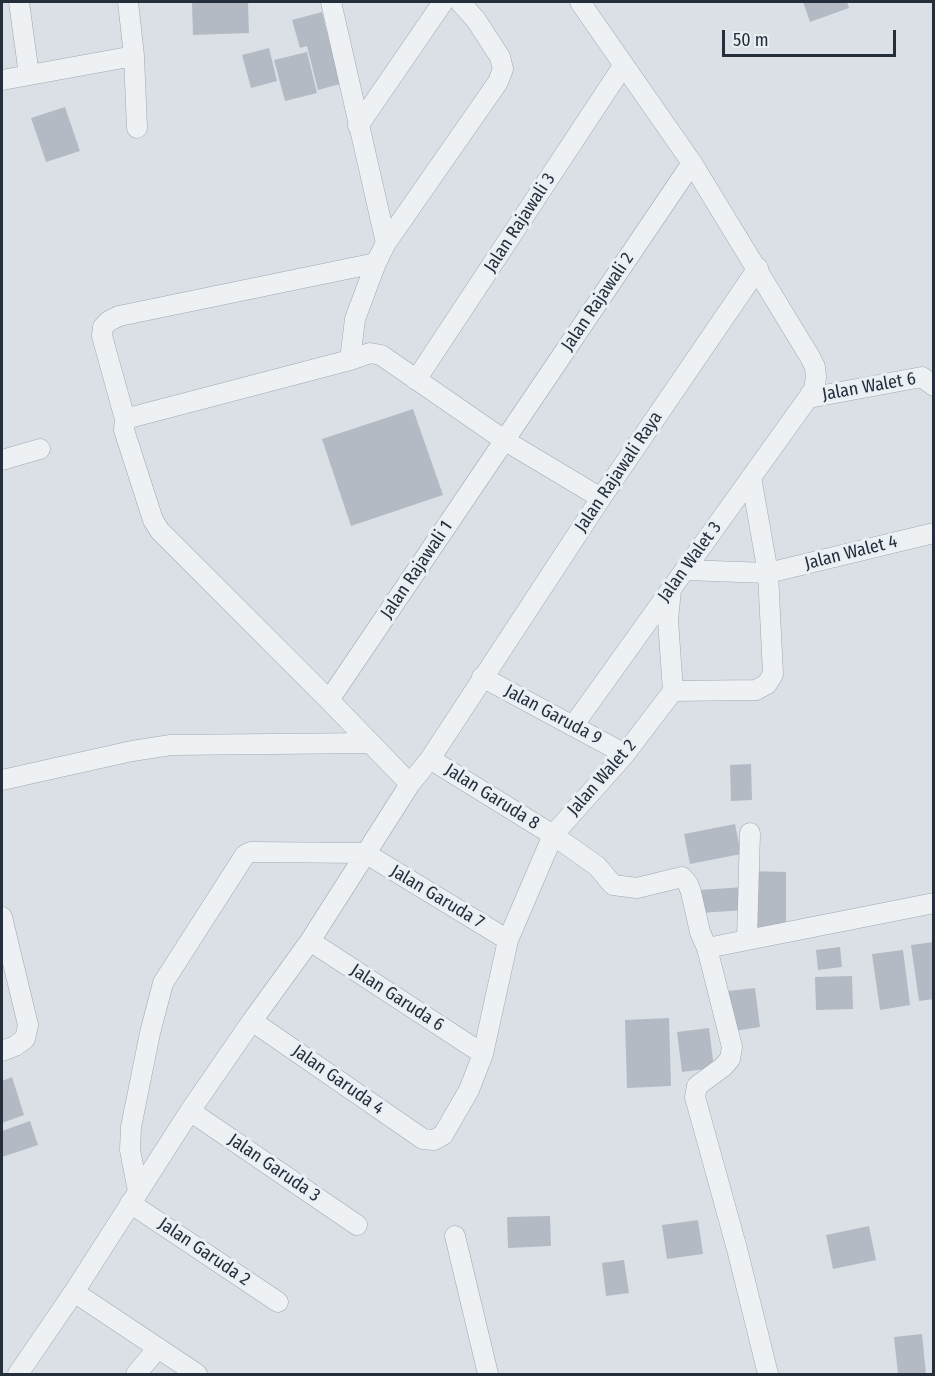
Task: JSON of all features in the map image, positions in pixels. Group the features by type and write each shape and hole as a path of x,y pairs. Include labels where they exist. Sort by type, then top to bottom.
{"street":[{"path":"20,2 29,75"},
{"path":"128,2 134,56 137,128"},
{"path":"358,126 443,2"},
{"path":"350,360 355,319 386,243 498,82 503,69 500,57 476,20 460,2"},
{"path":"580,2 692,163 758,268 815,367 814,389 808,398"},
{"path":"332,3 386,243"},
{"path":"2,80 134,56"},
{"name":"Jalan Rajawali 3","path":"416,380 623,66"},
{"name":"Jalan Rajawali 2","path":"504,440 692,163"},
{"path":"376,263 119,316 103,327 102,336 125,419 123,430 153,520 160,531 410,784"},
{"name":"Jalan Rajawali Raya","path":"18,1374 74,1292 190,1111 310,941 410,784 430,759 601,498 758,268"},
{"path":"125,419 370,353 381,355 504,440 601,498"},
{"name":"Jalan Walet 6","path":"808,398 922,377 931,383"},
{"name":"Jalan Walet 3","path":"573,726 808,398"},
{"name":"Jalan Rajawali 1","path":"329,700 504,440"},
{"path":"2,460 40,449"},
{"path":"671,589 668,620 673,691 756,690 767,684 773,674 768,573 751,477"},
{"name":"Jalan Walet 4","path":"685,570 768,573 933,533"},
{"name":"Jalan Garuda 9","path":"482,677 624,754"},
{"name":"Jalan Walet 2","path":"423,1139 434,1140 443,1135 469,1090 483,1054 508,940 554,835 624,754 673,691"},
{"path":"2,780 132,751 171,745 370,743"},
{"name":"Jalan Garuda 8","path":"430,759 554,835 597,866 613,885 637,888 682,877 691,892 700,932 707,948"},
{"path":"747,939 750,833"},
{"path":"134,1197 130,1149 131,1127 150,1033 163,983 245,855 251,852 365,853"},
{"name":"Jalan Garuda 7","path":"365,853 508,940"},
{"path":"768,1374 737,1249 695,1097 697,1086 730,1059 732,1047 707,948 933,903"},
{"path":"2,917 28,1025 25,1039 2,1051"},
{"name":"Jalan Garuda 6","path":"310,941 483,1054"},
{"name":"Jalan Garuda 4","path":"252,1021 423,1139"},
{"name":"Jalan Garuda 3","path":"190,1111 357,1225"},
{"name":"Jalan Garuda 2","path":"134,1197 278,1302"},
{"path":"455,1236 488,1374"},
{"path":"74,1292 196,1374"},
{"path":"136,1374 158,1348"}],"building":[{"path":"192,2 248,2 249,33 193,35"},
{"path":"803,2 847,2 849,8 810,22"},
{"path":"322,12 340,84 318,90 307,46 300,48 292,20"},
{"path":"269,48 277,81 251,88 242,55"},
{"path":"307,52 317,93 285,101 274,60"},
{"path":"65,107 80,151 46,162 31,118"},
{"path":"413,409 443,495 351,526 322,439"},
{"path":"751,764 752,800 731,801 730,765"},
{"path":"735,824 741,854 690,864 684,834"},
{"path":"749,871 786,872 786,930 748,930"},
{"path":"744,887 745,910 700,913 699,890"},
{"path":"934,942 934,999 919,1001 911,945"},
{"path":"840,947 842,967 818,970 816,950"},
{"path":"903,950 910,1005 880,1010 872,954"},
{"path":"852,976 853,1009 816,1010 815,977"},
{"path":"755,988 760,1027 734,1031 728,991"},
{"path":"669,1018 671,1086 627,1088 625,1020"},
{"path":"709,1028 714,1068 682,1072 677,1032"},
{"path":"12,1077 24,1115 2,1123 2,1081"},
{"path":"30,1121 38,1145 2,1157 2,1131"},
{"path":"550,1216 551,1246 508,1248 507,1217"},
{"path":"698,1220 703,1254 667,1259 662,1225"},
{"path":"869,1226 876,1260 833,1269 826,1235"},
{"path":"624,1260 629,1293 606,1296 602,1263"},
{"path":"922,1334 926,1374 898,1374 894,1337"}]}
